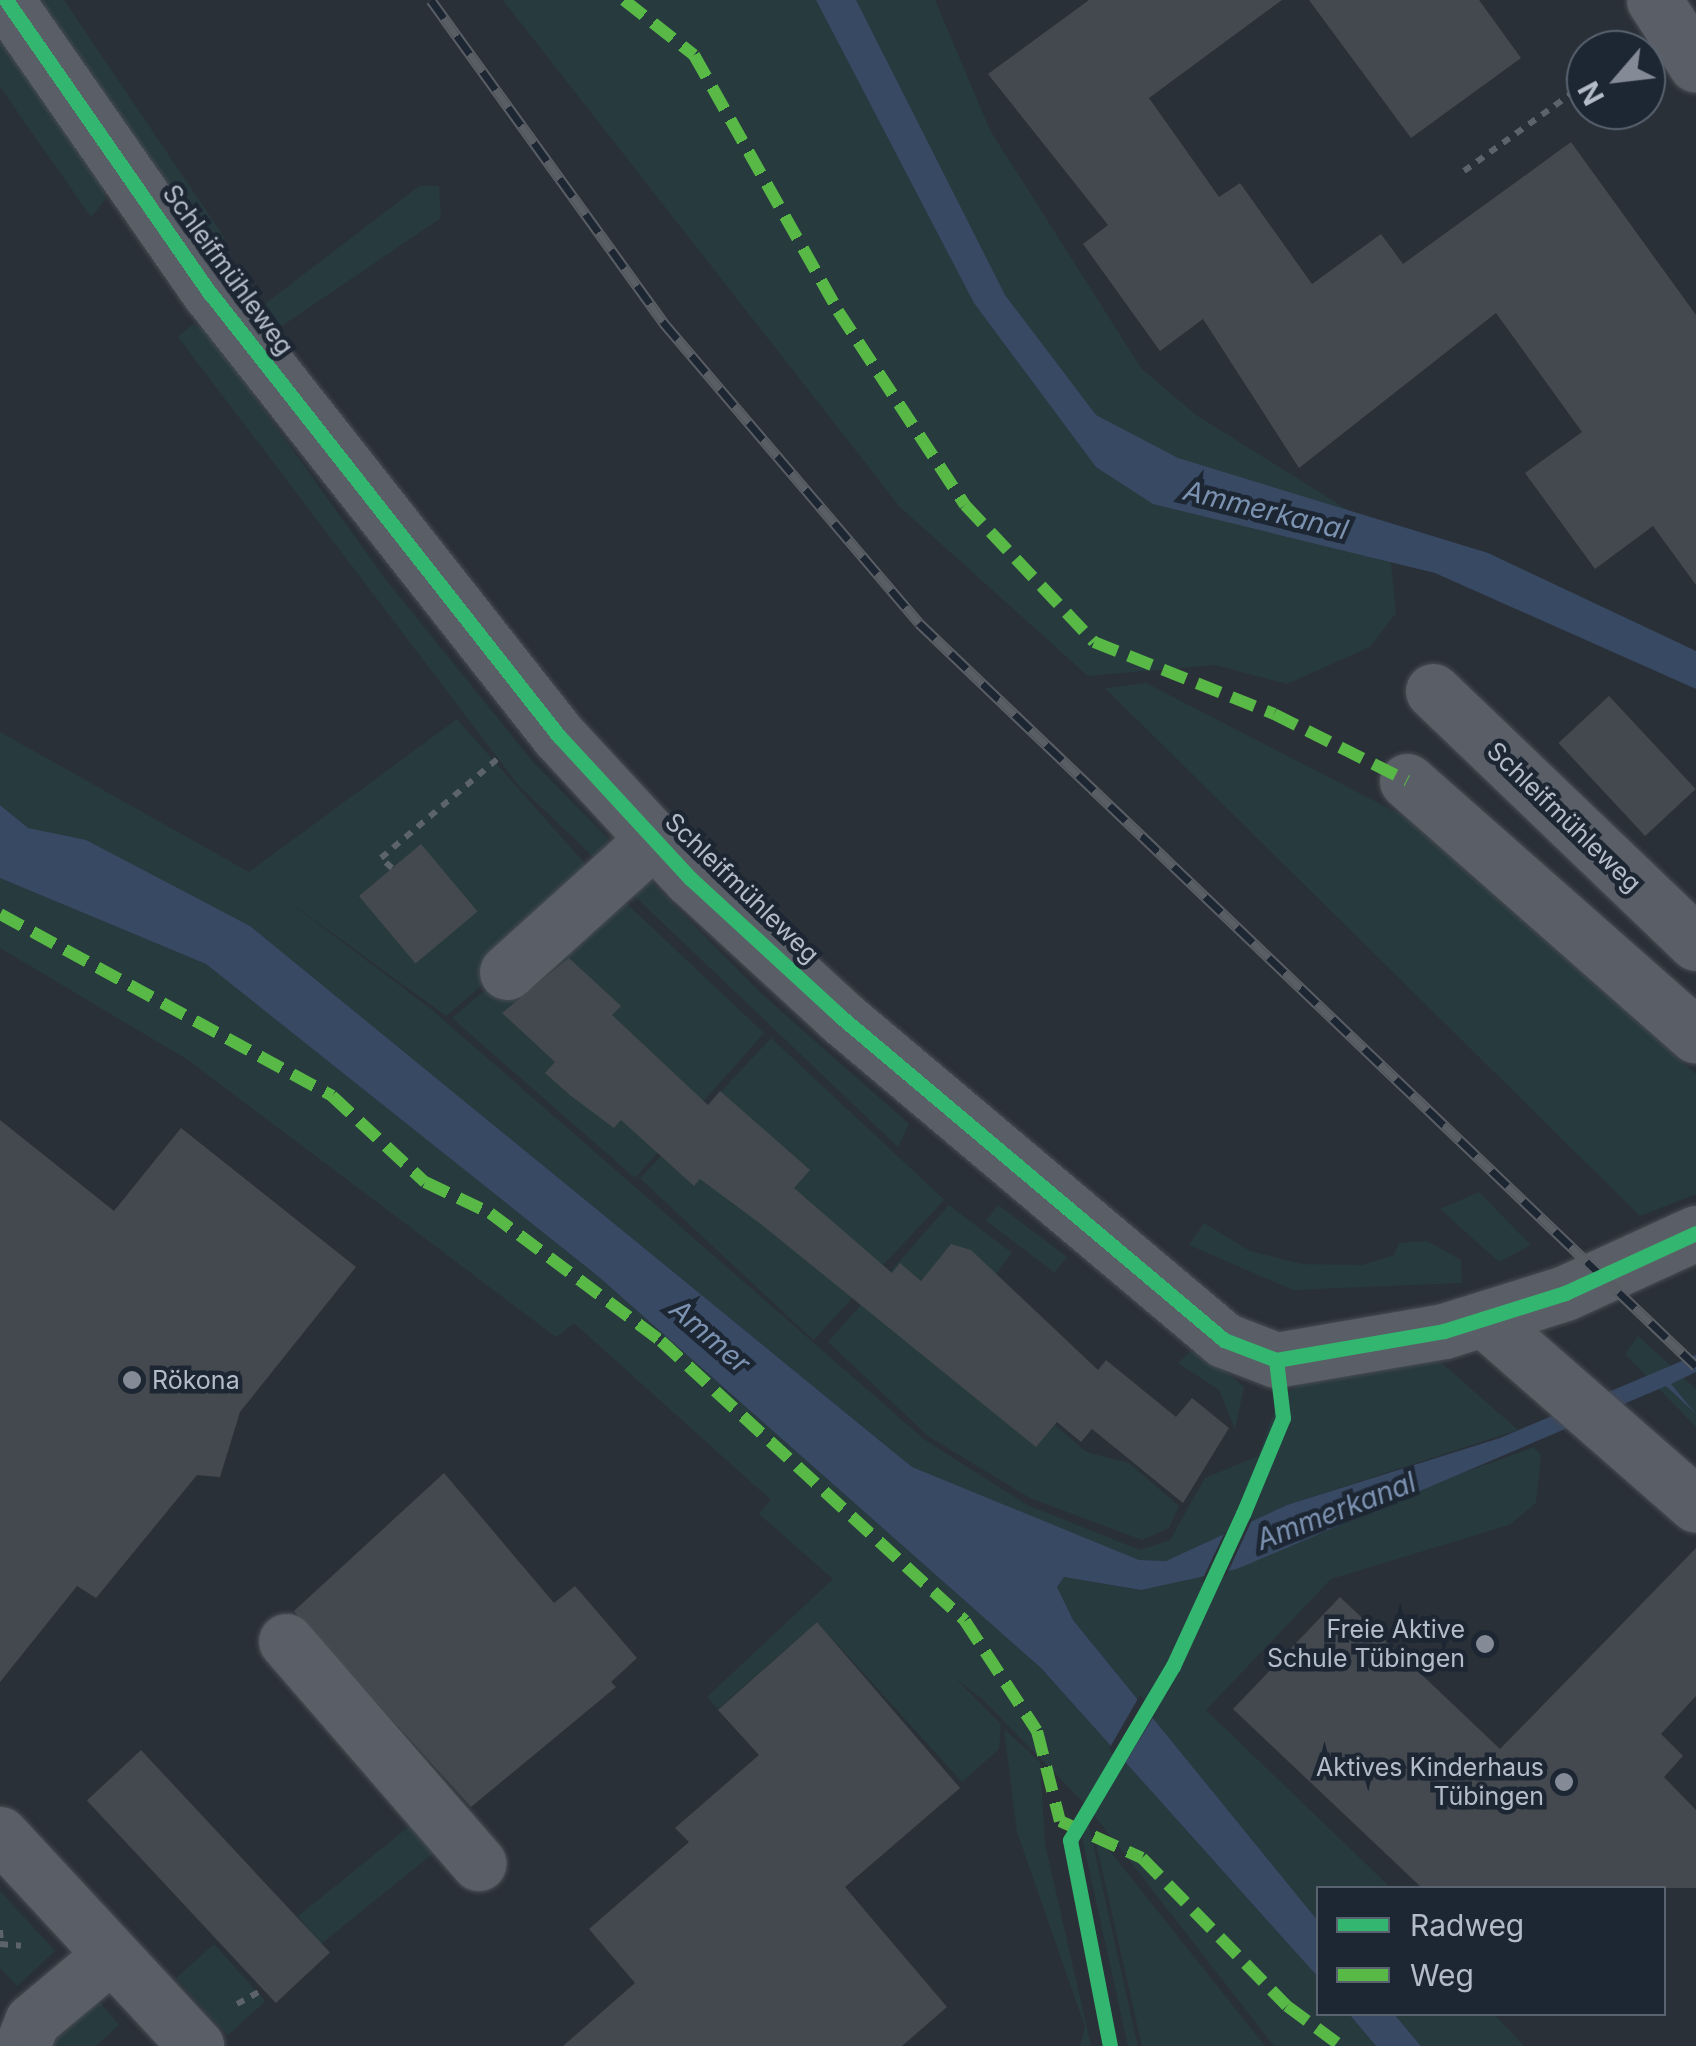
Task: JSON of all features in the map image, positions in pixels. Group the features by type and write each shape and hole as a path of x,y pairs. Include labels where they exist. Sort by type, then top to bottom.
{"street":[{"name":"Schleifmühleweg","path":"6,0 210,293 544,720 654,839 842,1017 1224,1340 1276,1360 1486,1321 1696,1233"},
{"path":"1654,0 1696,65"},
{"name":"Schleifmühleweg","path":"1433,691 1696,943"},
{"path":"1407,781 1696,1036"},
{"path":"507,972 654,839"},
{"path":"1486,1321 1696,1505"},
{"path":"286,1641 478,1863"},
{"path":"0,1834 196,2046"},
{"path":"0,2024 20,2046 32,2021 112,1955"}],"path":[{"path":"1464,171 1566,97"},
{"path":"392,868 381,858 544,720"},
{"path":"0,1930 1,1943 26,1949"}],"green space":[{"path":"40,0 64,0 224,237 221,247 204,246"},
{"path":"503,0 935,0 990,130 1141,368 1196,415 1354,514 1390,554 1396,613 1370,647 1287,684 1215,665 1088,676 900,507"},
{"path":"0,36 98,172 106,199 91,217 0,87"},
{"path":"419,186 439,186 441,218 273,332 261,307"},
{"path":"193,324 208,332 386,580 533,762 764,996 909,1124 898,1147 519,786 178,337"},
{"path":"1146,683 1402,815 1696,1074 1696,1194 1640,1216 1105,688"},
{"path":"457,719 602,883 446,1016 280,895 431,1009 925,1440 1027,1505 1140,1550 1170,1540 1205,1478 1258,1456 1280,1396 1320,1374 1436,1358 1518,1430 1287,1505 1166,1561 1139,1560 973,1495 912,1467 250,926 28,828 0,805 0,732 249,872"},
{"path":"0,878 206,964 599,1277 1041,1668 1316,1975 1316,2016 1351,2016 1376,2046 1274,2046 1087,1806 982,1699 956,1679 1001,1724 999,1749 962,1782 817,1622 718,1709 707,1697 833,1579 759,1514 771,1500 574,1323 556,1337 188,1060 0,948"},
{"path":"608,886 764,1033 635,1178 452,1018"},
{"path":"771,1038 944,1200 813,1340 640,1178"},
{"path":"1479,1192 1531,1245 1499,1262 1440,1209"},
{"path":"949,1205 1012,1253 950,1334 1086,1452 1129,1463 1179,1506 1169,1528 1142,1540 1030,1498 928,1436 828,1342"},
{"path":"998,1205 1067,1257 1055,1273 986,1221"},
{"path":"1204,1223 1250,1251 1302,1264 1362,1265 1394,1255 1399,1243 1427,1241 1461,1260 1462,1283 1293,1290 1189,1245"},
{"path":"1638,1336 1696,1389 1696,1427 1625,1354"},
{"path":"1196,1346 1244,1387 1235,1429 1219,1390 1178,1363"},
{"path":"1534,1447 1541,1455 1536,1503 1509,1525 1331,1579 1206,1710 1389,1886 1316,1886 1316,1919 1073,1620 1056,1587 1064,1577 1141,1590"},
{"path":"1004,1729 1040,1762 1045,1844 1091,2046 1080,2046 1085,2027 1017,1832"},
{"path":"417,1820 440,1848 321,1944 298,1916"},
{"path":"1088,1821 1138,2046 1128,2046 1082,1838"},
{"path":"1093,1830 1265,2046 1142,2046"},
{"path":"0,1891 55,1951 17,1986 0,1968"},
{"path":"214,1944 266,2001 228,2035 176,1978"},
{"path":"98,2000 119,2025 96,2046 50,2046"},
{"path":"1396,2016 1496,2016 1524,2046 1421,2046"}],"water":[{"name":"Ammerkanal","path":"816,0 856,0 1005,295 1096,415 1178,458 1488,553 1696,651 1696,689 1435,573 1153,504 1096,467 974,303"},
{"path":"0,805 28,828 86,840 250,926 912,1467 1139,1560 1166,1561 1287,1505 1500,1438 1696,1355 1696,1372 1671,1384 1696,1414 1666,1386 1237,1569 1141,1590 1064,1577 1057,1587 1073,1620 1316,1919 1316,1975 1041,1668 599,1277 206,964 0,878"},
{"path":"1351,2016 1396,2016 1421,2046 1376,2046"}],"pier":[{"path":"1253,1518 1226,1576 1201,1582 1224,1534"},
{"path":"1140,1695 1155,1714 1124,1765 1109,1749"}],"building":[{"path":"1089,0 1282,0 1149,98 1219,197 1240,183 1312,284 1381,234 1403,264 1571,142 1696,315 1696,585 1653,526 1595,569 1525,473 1582,432 1496,313 1299,468 1203,319 1160,351 1083,244 1108,225 988,74"},
{"path":"1309,0 1479,0 1521,58 1411,138"},
{"path":"1609,696 1696,789 1645,836 1559,743"},
{"path":"421,844 478,911 416,963 359,896"},
{"path":"569,958 621,1006 612,1015 708,1105 720,1091 810,1170 794,1188 892,1273 900,1263 921,1281 951,1244 971,1250 1098,1370 1106,1360 1176,1417 1192,1398 1229,1428 1183,1503 1092,1429 1081,1442 1057,1422 1036,1447 762,1225 700,1179 694,1186 621,1120 614,1128 545,1073 555,1062 502,1013"},
{"name":"Rökona","path":"0,1120 114,1211 181,1128 356,1267 240,1412 220,1477 197,1475 96,1598 77,1586 0,1682"},
{"path":"444,1473 554,1603 575,1586 637,1658 611,1682 616,1687 471,1807 294,1611"},
{"path":"1696,1548 1696,1696 1661,1734 1683,1756 1664,1777 1696,1810 1696,1888 1420,1886 1233,1709 1340,1597 1500,1749"},
{"path":"817,1622 960,1788 845,1887 947,2007 902,2046 563,2046 635,1983 589,1929 689,1842 675,1828 759,1755 718,1710"},
{"path":"141,1750 330,1953 276,2003 87,1800"}],"railway":[{"path":"431,0 663,322 919,623 1696,1366"}],"marked path":[{"path":"624,0 694,55 838,311 965,505 1094,642 1274,714 1407,781"},
{"path":"0,914 332,1096 425,1182 490,1213 661,1341 965,1621 1037,1731 1060,1821 1142,1858 1287,2006 1341,2046"}],"cycle path":[{"path":"6,0 210,293 558,735 690,878 841,1017 1224,1340 1276,1360 1444,1331 1565,1293 1696,1233"},
{"path":"1110,2046 1070,1840 1173,1666 1243,1514 1283,1418 1276,1360"}],"place":[{"name":"Rökona","path":"132,1380"},
{"name":"Freie Aktive Schule Tübingen","path":"1485,1644"},
{"name":"Aktives Kinderhaus Tübingen","path":"1564,1782"}],"water label":[{"name":"Ammer","path":"710,1336"}]}
